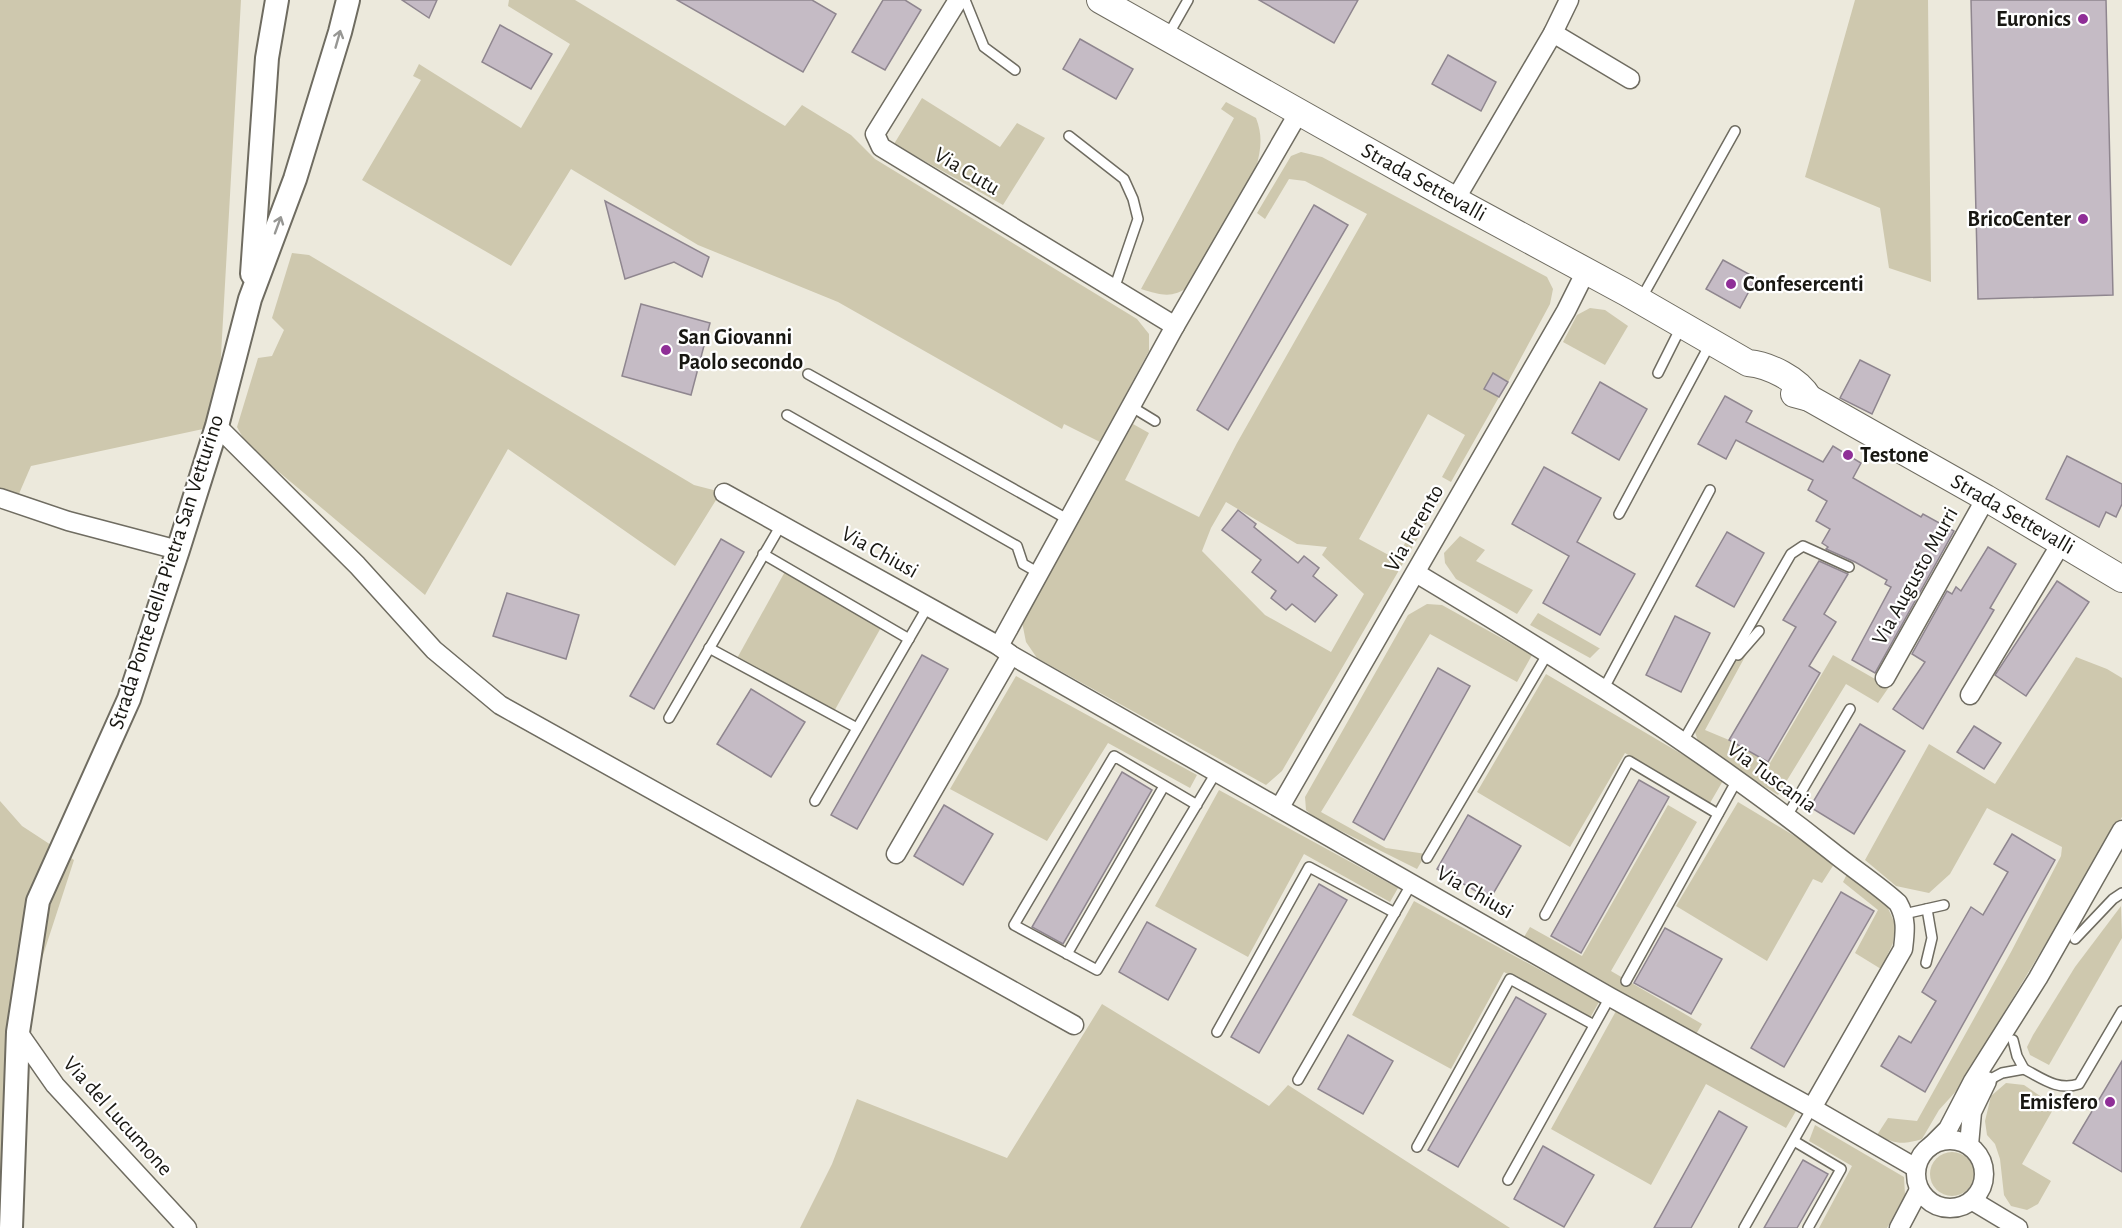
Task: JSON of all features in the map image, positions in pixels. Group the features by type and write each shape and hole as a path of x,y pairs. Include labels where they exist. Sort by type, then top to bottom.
{"main road":[{"name":"Strada Settevalli","path":"1100,0 1455,200 1640,301 1748,363 1755,373 1798,397 1809,398 1986,498 2122,579"}],"street":[{"name":"Strada Ponte della Pietra San Vetturino","path":"263,0 267,58"},
{"name":"Strada Ponte della Pietra San Vetturino","path":"250,299 267,58 277,0"},
{"name":"Strada Ponte della Pietra San Vetturino","path":"11,1228 18,1032 38,901 129,699 217,426 250,299 295,179 348,0"},
{"name":"Via Cutu","path":"958,0 875,134 881,147 1175,326"},
{"path":"1455,200 1553,33 1569,0"},
{"path":"1553,33 1629,79"},
{"path":"896,854 1005,650 1039,573 1175,326 1299,112"},
{"name":"Via Ferento","path":"1280,807 1416,573 1586,271"},
{"path":"217,426 357,565 434,650 500,705 1074,1025"},
{"name":"Via Chiusi","path":"724,493 928,606 1610,997 1916,1168"},
{"path":"0,498 68,521 178,550"},
{"name":"Via Augusto Murri","path":"1885,678 1986,498"},
{"path":"1970,695 2062,542"},
{"name":"Via Tuscania","path":"1416,573 1548,652 1737,780 1883,890 1898,903 1904,914"},
{"path":"1932,1145 1950,1139 1960,1141 1969,1145 1983,1161 1985,1172 1980,1193 1964,1206 1954,1209 1934,1204 1919,1190 1916,1168 1924,1151 1948,1129 1973,1081 2038,978 2122,830"},
{"path":"1969,1145 1972,1112 1987,1081 2075,939 2122,855"},
{"path":"1812,1108 1903,949 1904,914"},
{"name":"Via del Lucumone","path":"18,1032 55,1085 188,1228"},
{"path":"1899,1228 1919,1190"},
{"path":"1972,1201 2018,1228"}],"lane":[{"path":"965,0 984,46 1015,70"},
{"path":"1167,37 1188,0"},
{"path":"1640,301 1735,131"},
{"path":"1069,136 1124,179 1133,199 1138,219 1113,289"},
{"path":"1658,373 1682,325"},
{"path":"1619,514 1711,342"},
{"path":"808,374 1070,520"},
{"path":"1132,407 1155,421"},
{"path":"787,415 1017,546 1023,564 1039,573"},
{"path":"1603,690 1710,490"},
{"path":"669,718 780,525"},
{"path":"1682,742 1791,554 1803,546 1849,567"},
{"path":"763,554 909,639"},
{"path":"815,801 928,606"},
{"path":"1721,675 1759,631"},
{"path":"709,648 857,728"},
{"path":"1427,858 1548,652"},
{"path":"1787,816 1850,709"},
{"path":"1197,805 1114,756 1014,925 1097,970 1197,805 1217,771"},
{"path":"1545,915 1629,761 1718,814"},
{"path":"1626,981 1737,780"},
{"path":"1067,954 1164,786"},
{"path":"1217,1032 1309,867 1395,913"},
{"path":"1298,1080 1412,883"},
{"path":"2075,939 2113,899 2122,893"},
{"path":"1904,914 1944,905"},
{"path":"1926,963 1932,938 1928,909"},
{"path":"1417,1147 1510,979 1594,1025"},
{"path":"1508,1180 1610,997"},
{"path":"2013,1040 2017,1056 2024,1069 2055,1085 2067,1088 2079,1083 2122,1011"},
{"path":"1987,1081 2002,1073 2024,1069"},
{"path":"1744,1228 1812,1108"},
{"path":"1794,1141 1841,1169 1808,1228"}],"shaded area":[{"path":"0,0 241,0 217,426 31,466 18,496 0,492"},
{"path":"509,0 575,0 785,126 802,105 851,135 875,159 1137,319 1149,334 1149,351 1100,442 1064,424 1062,429 838,302 698,245 571,169 511,266 362,180 421,80 413,76 419,64 521,128 570,44 508,6"},
{"path":"1855,0 1928,0 1931,282 1889,268 1880,208 1805,177"},
{"path":"922,98 1000,147 1017,123 1045,138 1003,205 894,144"},
{"path":"1226,102 1256,118 1260,131 1260,143 1256,168 1190,286 1177,293 1166,295 1141,289 1234,118 1221,109"},
{"path":"1301,152 1322,157 1547,277 1553,289 1550,304 1508,382 1493,373 1484,388 1499,397 1451,482 1442,477 1465,435 1428,414 1359,539 1396,559 1430,499 1437,505 1282,771 1266,785 1037,658 1026,642 1022,622 1133,424 1149,433 1125,480 1199,517 1237,443 1367,214 1305,181 1289,179 1265,219 1257,213 1291,156","holes":["1226,502 1297,544 1327,547 1322,555 1364,594 1331,652 1265,615 1202,551 1211,528"]},
{"path":"292,253 309,255 694,485 721,492 675,566 508,449 425,595 247,445 237,427 258,358 272,356 284,330 272,318"},
{"path":"1590,308 1605,310 1628,326 1605,365 1563,342 1577,315"},
{"path":"1460,536 1485,550 1476,561 1533,590 1517,614 1456,579 1445,563 1444,553"},
{"path":"787,568 883,624 832,715 735,662"},
{"path":"1427,604 1442,605 1532,655 1517,682 1430,634 1321,812 1386,848 1426,854 1417,869 1315,818 1306,810 1305,797 1408,615"},
{"path":"1538,613 1600,648 1590,658 1530,625"},
{"path":"1750,627 1759,631 1705,730 1729,740 1770,763 1833,655 1889,687 1878,703 1846,684 1778,795 1700,747 1695,732"},
{"path":"2076,657 2107,669 2122,678 2122,817 1958,1089 1939,1110 1922,1139 1904,1143 1889,1140 1877,1135 1888,1118 1917,1121 2011,952 2061,856 2062,847 1987,808 1950,874 1929,893 1896,886 1865,860 1929,744 1995,784"},
{"path":"1546,674 1724,779 1710,803 1625,753 1570,847 1477,792"},
{"path":"1016,676 1197,775 1190,788 1108,743 1047,841 950,789"},
{"path":"1219,790 1398,888 1390,902 1304,854 1248,957 1155,906"},
{"path":"0,801 22,826 74,860 18,1032 0,1228"},
{"path":"1738,802 1836,861 1822,883 1813,879 1767,961 1676,906"},
{"path":"1668,805 1697,822 1611,971 1702,1024 1695,1036 1524,937 1530,927 1582,956"},
{"path":"1848,872 1884,899 1895,924 1893,943 1881,969 1855,953 1878,910 1843,882"},
{"path":"1414,901 1599,1002 1590,1018 1504,972 1451,1069 1352,1015"},
{"path":"2121,906 2122,938 2049,1065 2030,1055 2027,1047 2033,1035 2075,967"},
{"path":"1102,1004 1269,1106 1288,1085 1510,1228 800,1228 832,1164 857,1099 1007,1158"},
{"path":"1616,1011 1796,1111 1786,1128 1706,1084 1651,1185 1551,1129"},
{"path":"2006,1083 2024,1085 2055,1106 2022,1164 2051,1181 2038,1204 2027,1210 2011,1206 2004,1195 2000,1159 1995,1144 1987,1135 1985,1121 1991,1096"},
{"path":"1815,1125 1904,1177 1905,1195 1887,1228 1819,1228 1852,1166 1809,1141"},
{"path":"1952,1152 1967,1159 1974,1174 1967,1189 1952,1196 1937,1189 1930,1174 1937,1159"}],"building":[{"path":"402,0 437,0 429,18"},
{"path":"677,0 812,0 836,14 803,72"},
{"path":"883,0 905,0 921,10 885,70 852,52"},
{"path":"1259,0 1358,0 1334,43"},
{"path":"1971,0 2106,0 2113,295 1978,299"},
{"path":"500,25 552,54 531,89 482,62"},
{"path":"1080,39 1133,69 1116,99 1063,69"},
{"path":"1448,55 1496,82 1481,111 1432,84"},
{"path":"605,201 709,257 702,277 674,262 625,279"},
{"path":"1314,205 1348,225 1228,430 1197,410"},
{"name":"Confesercenti","path":"1723,260 1756,278 1740,308 1706,289"},
{"name":"San Giovanni Paolo secondo","path":"641,304 710,323 691,395 622,376"},
{"path":"1860,360 1890,375 1872,414 1840,398"},
{"path":"1493,373 1508,382 1499,397 1484,389"},
{"path":"1600,382 1647,409 1619,460 1572,433"},
{"path":"1725,396 1752,411 1746,422 1823,462 1833,446 1861,463 1853,478 1921,517 1923,514 1954,531 1875,673 1852,660 1891,587 1885,584 1887,580 1826,549 1828,547 1822,543 1830,529 1816,521 1827,501 1808,490 1813,480 1736,440 1726,459 1698,444"},
{"path":"2067,456 2122,484 2122,504 2116,517 2106,512 2099,527 2046,499"},
{"path":"1544,467 1601,498 1577,542 1635,574 1600,635 1543,603 1569,556 1512,524"},
{"path":"1238,510 1256,524 1254,527 1298,563 1304,556 1319,568 1313,576 1337,595 1315,622 1292,604 1286,610 1271,598 1276,591 1252,572 1261,560 1222,530"},
{"path":"1727,532 1764,553 1734,607 1696,586"},
{"path":"721,539 744,552 654,709 630,696"},
{"path":"1988,547 2016,564 1990,608 1994,610 1923,729 1893,709 1925,662 1912,654 1947,591 1952,594 1956,587 1961,591"},
{"path":"1819,561 1848,574 1824,614 1836,622 1809,666 1820,673 1768,762 1729,740 1796,627 1783,620"},
{"path":"2057,581 2089,602 2026,696 1995,675"},
{"path":"507,593 579,615 566,659 493,636"},
{"path":"1675,616 1710,633 1681,692 1646,675"},
{"path":"922,655 948,669 857,829 831,815"},
{"path":"1438,668 1470,686 1384,840 1353,822"},
{"path":"751,689 805,722 771,777 717,744"},
{"path":"1860,724 1905,751 1854,834 1810,807"},
{"path":"1974,726 2001,743 1984,769 1957,752"},
{"path":"1122,772 1152,790 1063,944 1032,927"},
{"path":"1639,780 1669,797 1581,953 1551,936"},
{"path":"944,805 993,834 963,885 914,856"},
{"path":"1468,815 1521,846 1490,899 1437,869"},
{"path":"2012,834 2055,860 1925,1092 1881,1066 1899,1036 1911,1043 1936,1001 1922,992 1971,907 1983,915 2008,872 1994,864"},
{"path":"1319,884 1347,900 1259,1053 1231,1037"},
{"path":"1841,892 1874,911 1784,1067 1751,1048"},
{"path":"1147,922 1196,949 1168,1000 1119,972"},
{"path":"1665,928 1722,959 1691,1014 1634,983"},
{"path":"1516,997 1546,1014 1458,1167 1428,1150"},
{"path":"1348,1035 1393,1061 1363,1114 1318,1089"},
{"name":"Emisfero","path":"2122,1061 2122,1172 2073,1143"},
{"path":"1719,1111 1747,1127 1691,1228 1654,1228"},
{"path":"1543,1146 1594,1175 1564,1227 1514,1199"},
{"path":"1803,1160 1828,1174 1797,1228 1764,1228"}],"place":[{"name":"Euronics","path":"2083,19"},
{"name":"BricoCenter","path":"2083,219"},
{"name":"Confesercenti","path":"1731,284"},
{"name":"San Giovanni Paolo secondo","path":"666,350"},
{"name":"Testone","path":"1848,455"},
{"name":"Emisfero","path":"2110,1102"}]}
